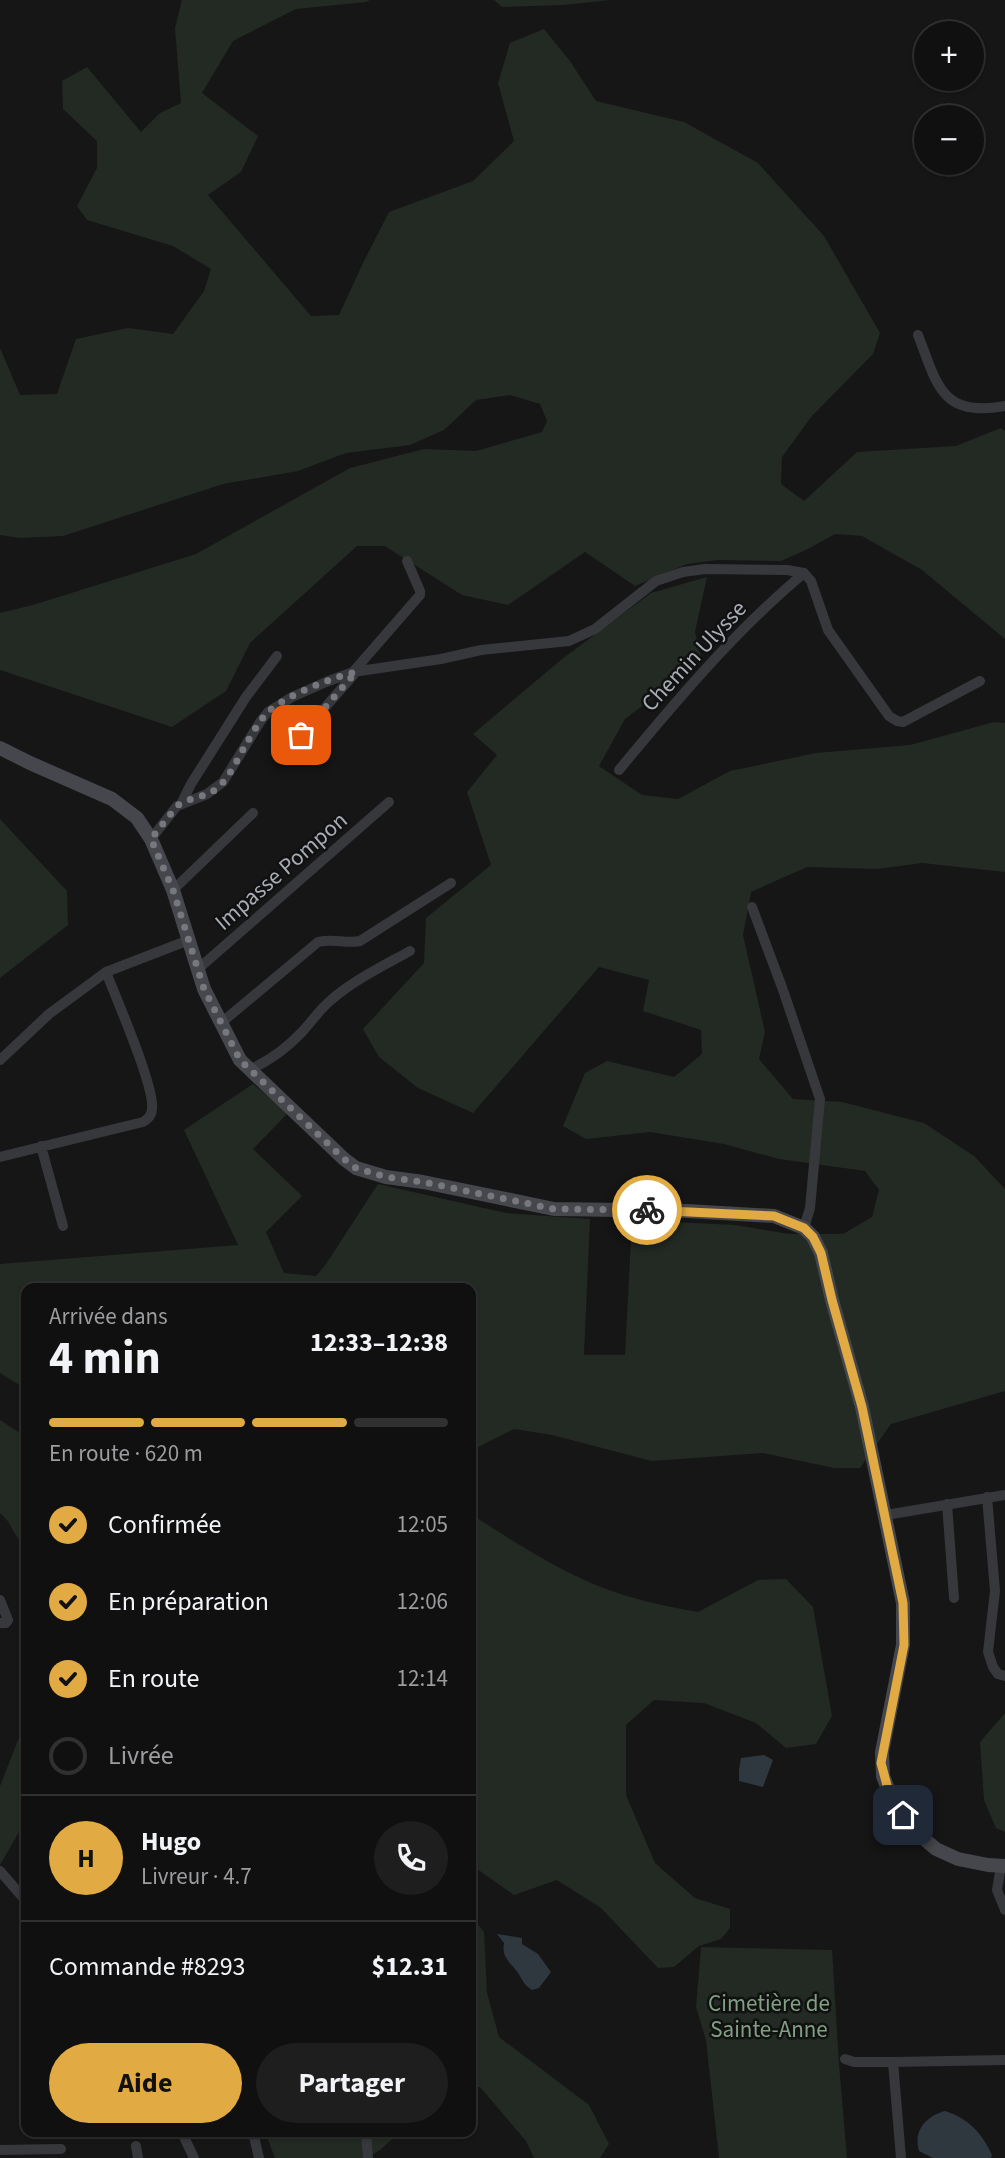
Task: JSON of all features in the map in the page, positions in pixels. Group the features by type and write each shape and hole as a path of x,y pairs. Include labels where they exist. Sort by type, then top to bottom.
{"main road":[{"path":"0,748 112,799 137,818 151,839 173,890 204,989 240,1060 356,1168 386,1177 554,1209 687,1211 774,1216 804,1228 813,1237 821,1253 862,1407 886,1515 905,1620 904,1645 882,1752 883,1776 903,1815 936,1849 958,1859 1003,1866"}],"street":[{"path":"918,335 942,392 963,407 986,409 1005,405"},
{"path":"301,735 420,595 421,591 407,561"},
{"path":"182,802 207,794 223,782 260,722 275,706 326,682 355,672 481,650 569,642 595,629 656,581 683,572 705,569 787,570 804,573 811,581 828,630 889,716 897,721 903,722 980,681"},
{"name":"Chemin Ulysse","path":"618,770 711,664 772,600 804,573"},
{"path":"151,839 182,802 246,697 277,656"},
{"name":"Impasse Pompon","path":"198,969 389,802"},
{"path":"173,890 253,813"},
{"path":"221,1023 318,942 360,941 451,883"},
{"path":"752,907 820,1099 810,1208 804,1228"},
{"path":"0,1060 49,1014 106,972 189,940"},
{"path":"249,1070 281,1052 323,1007 352,984 410,951"},
{"path":"0,1157 148,1119 152,1109 147,1081 106,972"},
{"path":"41,1146 63,1226"},
{"path":"886,1515 1005,1495"},
{"path":"987,1497 995,1591 988,1652 993,1667 1005,1676"},
{"path":"947,1504 954,1598"},
{"path":"0,1600 8,1620 6,1623 0,1623"},
{"path":"1003,1866 997,1891 1005,1910"},
{"path":"0,1871 21,1895"},
{"path":"845,2059 854,2062 1005,2060"},
{"path":"893,2062 901,2158"},
{"path":"184,2137 194,2158"},
{"path":"254,2137 259,2158"},
{"path":"366,2137 368,2158"},
{"path":"136,2146 138,2158"},
{"path":"0,2150 61,2149"}],"green space":[{"path":"182,0 370,0 296,9 233,41 202,93 258,136 241,172 208,195 311,316 339,315 389,212 473,181 514,141 498,83 510,43 544,29 570,61 596,101 684,122 758,163 824,236 880,333 873,354 812,416 782,457 781,484 804,501 857,452 956,446 1001,428 1005,431 1005,639 922,570 862,536 835,534 781,561 717,560 687,564 635,586 585,552 508,605 462,595 385,546 357,546 250,643 226,691 172,727 0,670 0,613 196,554 350,468 424,449 476,451 542,432 547,421 540,404 510,395 476,400 444,430 410,445 346,453 298,471 223,484 63,536 20,538 0,535 0,348 20,395 57,394 76,339 128,328 173,334 204,291 211,269 173,246 87,220 77,206 97,168 97,141 63,109 62,81 87,67 141,132 160,113 181,103 175,28"},
{"path":"494,0 610,0 502,7"},
{"path":"707,577 695,632 702,661 625,719 599,766 642,795 678,799 730,771 816,753 910,745 994,722 1005,723 1005,872 922,863 877,869 807,867 751,892 743,935 765,1032 759,1059 793,1099 842,1102 924,1123 974,1156 1005,1189 1005,1391 891,1424 860,1468 834,1468 763,1453 652,1461 552,1435 514,1429 476,1448 476,1283 21,1283 21,1386 0,1373 0,1264 238,1245 184,1130 253,1084 288,1113 253,1149 302,1196 266,1232 284,1273 316,1276 378,1184 506,1213 590,1219 584,1355 625,1355 632,1220 735,1225 789,1234 843,1234 872,1217 879,1190 865,1171 779,1159 724,1144 650,1132 586,1139 563,1126 585,1073 607,1061 674,1077 702,1054 701,1030 643,1011 649,980 599,967 473,1113 418,1088 379,1057 363,1029 424,963 426,918 491,865 467,792 497,755 473,734 562,659 651,593"},
{"path":"0,819 67,891 68,925 0,978"},
{"path":"0,1420 21,1434 21,1544 0,1513"},
{"path":"476,1517 570,1573 642,1600 698,1612 758,1580 786,1579 813,1607 832,1716 816,1744 786,1748 756,1723 704,1703 654,1700 626,1725 626,1795 655,1863 695,1898 730,1909 730,1928 721,1939 699,1946 674,1967 658,1968 601,1908 557,1880 514,1895 477,1869"},
{"path":"1005,1713 1005,1832 996,1828 984,1800 980,1742"},
{"path":"21,1733 21,1829 0,1865 0,1786"},
{"path":"476,1922 484,1932 487,1993 499,2037 589,2105 609,2144 600,2158 534,2158 526,2141 480,2087 476,2087"},
{"name":"Cimetière de Sainte-Anne","path":"701,1947 832,1950 847,2158 719,2158 706,2040 696,2007"},
{"path":"269,2137 394,2137 367,2158 275,2158"}],"shaded area":[{"path":"764,1755 773,1760 763,1787 739,1781 741,1758"},
{"path":"497,1934 522,1938 522,1944 538,1954 551,1972 539,1988 532,1990 525,1984 504,1954 504,1943"},
{"path":"945,2111 961,2118 979,2133 992,2155 991,2158 933,2158 919,2151 918,2137 923,2125"}],"way so far":[{"path":"301,735 356,672 326,682 275,706 260,722 223,782 207,794 182,802 151,839 173,890 204,989 240,1060 356,1168 386,1177 554,1209 647,1210"}],"route":[{"path":"647,1210 774,1216 804,1228 813,1237 821,1253 879,1479 903,1603 904,1645 881,1763 888,1789 903,1815"}]}
